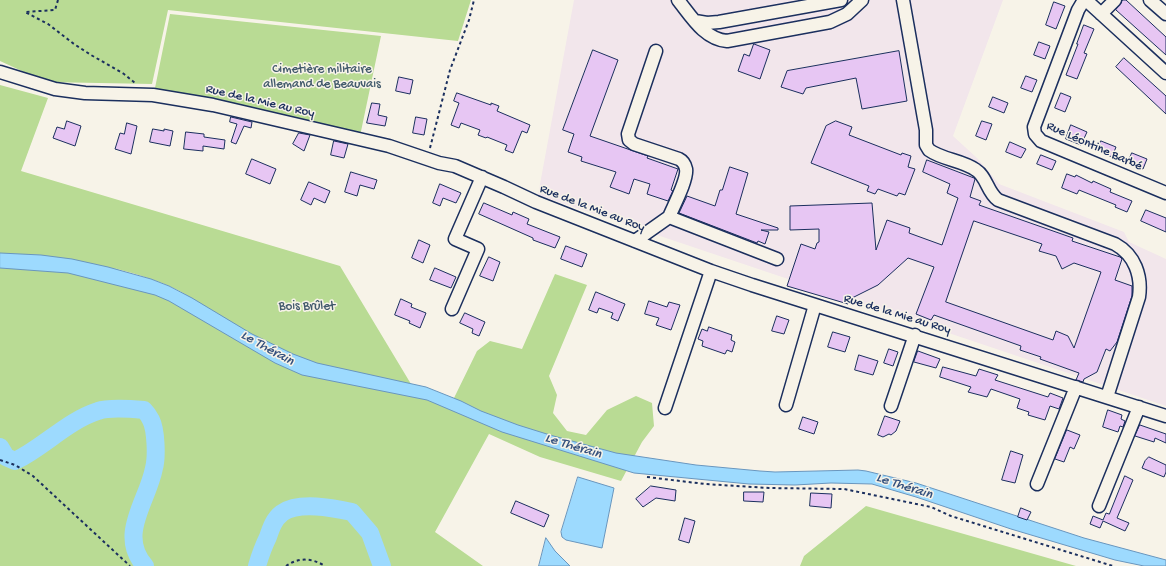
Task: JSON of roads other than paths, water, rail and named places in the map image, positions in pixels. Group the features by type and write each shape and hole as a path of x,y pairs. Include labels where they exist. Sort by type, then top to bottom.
{"street":[{"path":"678,0 695,21 710,36 722,40 732,40 830,22 847,14 862,0"},
{"path":"695,21 707,23 719,22 841,0"},
{"path":"903,0 926,130 926,145 929,150 932,153 978,171 984,178 991,194 998,200 1115,244 1128,254 1134,263 1140,280 1139,297 1107,397"},
{"path":"1085,0 1166,73"},
{"name":"Rue Léontine Barbé","path":"1085,0 1078,10 1034,126 1034,134 1041,141 1166,193"},
{"path":"1101,14 1115,0"},
{"path":"1154,1 1166,14"},
{"path":"635,241 669,217 686,177 684,163 679,159 634,144 629,140 628,134 656,52"},
{"name":"Rue de la Mie au Roy","path":"0,72 55,89 85,93 163,96 221,106 368,141 455,166 530,200 711,270 815,305 915,335 1166,416"},
{"path":"452,309 478,249 455,239 482,177"},
{"path":"669,217 777,259"},
{"path":"665,408 711,270"},
{"path":"786,405 815,305"},
{"path":"891,406 915,335"},
{"path":"1037,484 1076,387"},
{"path":"1099,506 1139,407"}],"water":[{"name":"Le Thérain","path":"0,253 41,255 72,259 151,279 169,286 192,298 252,334 293,354 317,363 426,387 518,425 616,453 696,465 760,471 866,471 916,483 1084,538 1166,560 1166,566 1144,566 1115,560 1011,529 872,484 749,484 634,473 502,432 427,400 302,375 275,363 169,301 155,295 68,273 0,268"},
{"path":"578,477 614,488 602,548 566,540 562,537 561,532"},
{"path":"546,538 555,551 570,566 539,566"}],"waterway":[{"path":"0,447 6,457 15,461 87,415 108,409 144,410 153,424 156,451 151,480 134,530 134,542 137,554 145,566"},
{"path":"257,566 277,518 289,509 307,506 326,507 352,512 370,533 382,566"}],"park label":[{"name":"Cimetière militaire allemand de Beauvais","path":"322,78"},
{"name":"Bois Brûlet","path":"307,307"}]}
